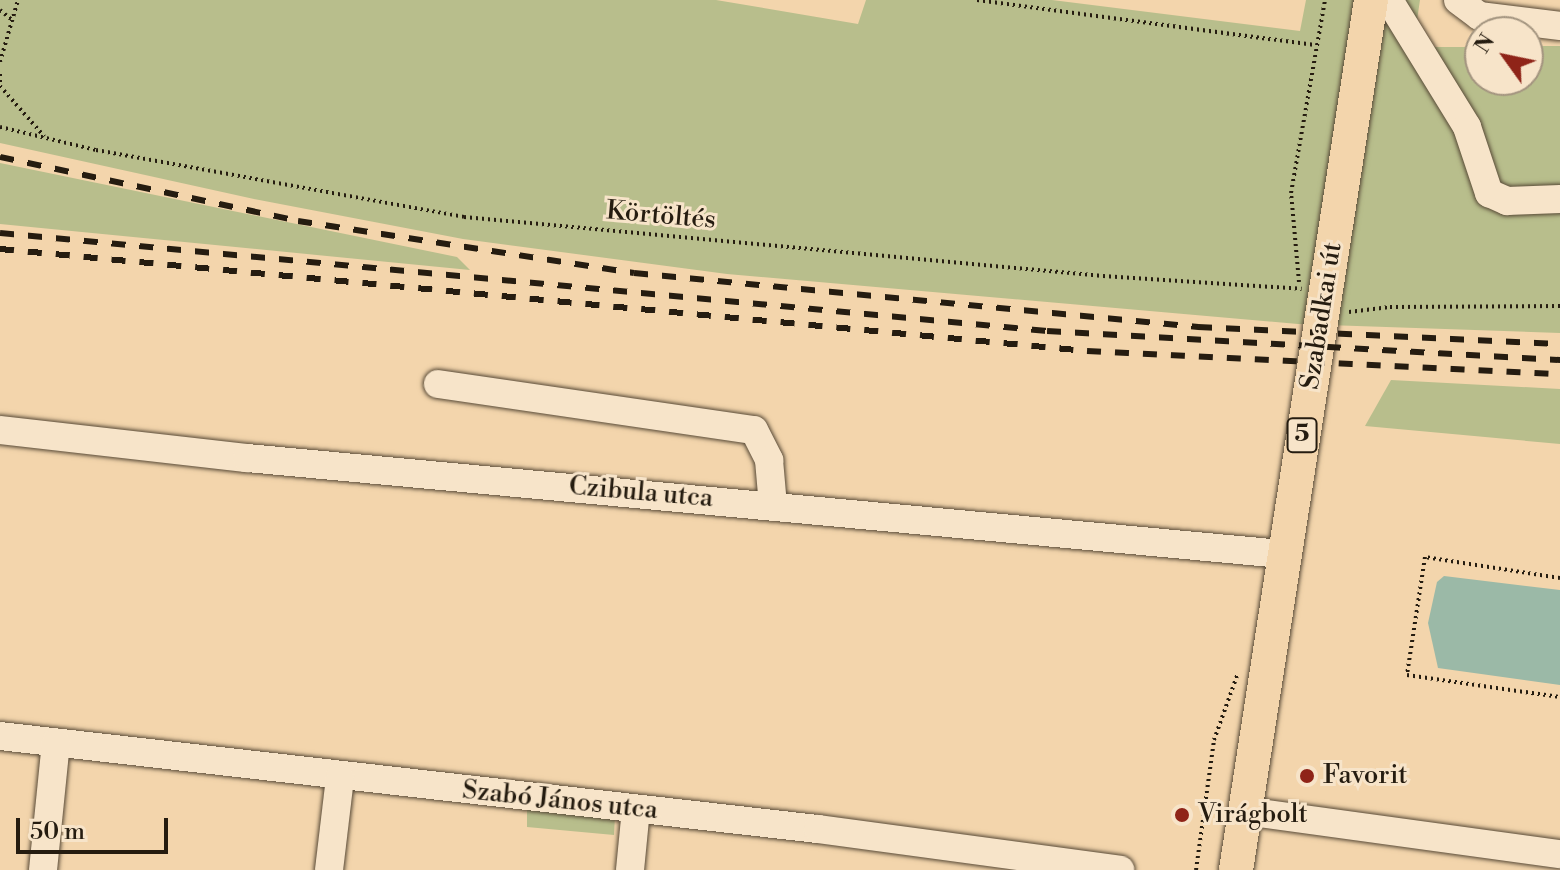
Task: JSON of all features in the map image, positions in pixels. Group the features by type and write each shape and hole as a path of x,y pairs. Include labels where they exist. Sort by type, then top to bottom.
{"main road":[{"name":"Szabadkai út","path":"1236,870 1316,297 1371,0"}],"street":[{"path":"1389,0 1467,127 1489,193 1507,201 1560,199"},
{"path":"1458,0 1479,16 1560,26"},
{"path":"438,384 754,430 769,460 773,506"},
{"name":"Czibula utca","path":"0,430 1282,554"},
{"name":"Szabó János utca","path":"0,736 340,778 636,809 917,857 1120,870"},
{"path":"43,870 56,743"},
{"path":"329,870 340,778"},
{"path":"630,870 636,809"},
{"path":"1245,811 1554,860"}],"path":[{"path":"0,62 18,0"},
{"path":"977,0 1315,45"},
{"path":"1316,297 1291,193 1325,0"},
{"path":"0,10 12,20"},
{"path":"0,74 0,86 45,137"},
{"name":"Körtöltés","path":"0,127 464,217 1316,297 1560,306"},
{"path":"1560,578 1425,557 1407,675 1560,697"}],"green space":[{"path":"0,0 716,0 858,24 866,0 1052,0 1300,31 1306,0 1420,0 1413,47 1464,47 1464,96 1544,96 1544,46 1560,46 1560,333 1298,324 727,274 463,239 254,199 0,143"},
{"path":"0,163 457,257 470,270 0,224"},
{"path":"1391,380 1560,389 1560,444 1365,426"},
{"path":"527,803 615,815 614,835 527,827"}],"shaded area":[{"path":"1444,576 1560,590 1560,685 1438,668 1428,623 1437,582"}],"railway":[{"path":"0,157 298,221 634,273 1198,327 1560,344"},
{"path":"0,233 1047,331 1560,360"},
{"path":"0,249 1087,351 1560,374"}],"place":[{"name":"Favorit","path":"1307,776"},
{"name":"Virágbolt","path":"1182,815"}]}
